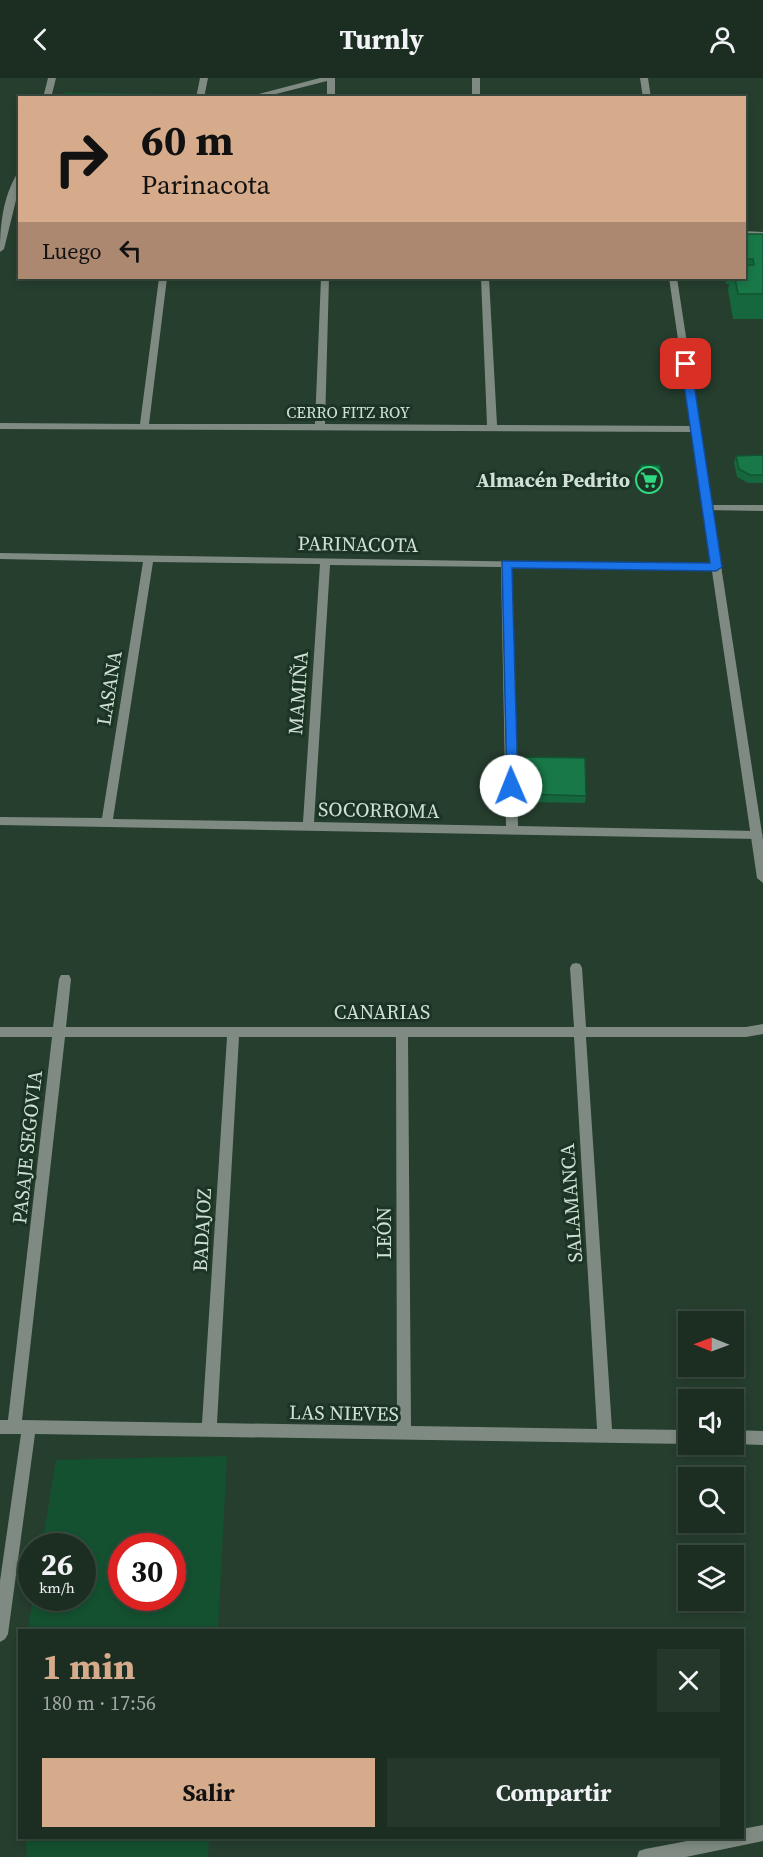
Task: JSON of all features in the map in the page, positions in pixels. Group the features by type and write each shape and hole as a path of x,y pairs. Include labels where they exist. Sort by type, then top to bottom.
{"street":[{"path":"48,96 52,78"},
{"path":"201,96 204,78"},
{"path":"256,96 331,78 331,96"},
{"path":"476,78 476,96"},
{"path":"644,78 646,96"},
{"path":"0,192 16,186"},
{"path":"0,249 16,186"},
{"path":"746,234 763,235"},
{"path":"144,426 163,279"},
{"path":"320,427 325,279"},
{"path":"485,279 492,428"},
{"path":"673,279 763,878"},
{"name":"CERRO FITZ ROY","path":"0,426 696,429"},
{"path":"708,508 763,508"},
{"name":"PARINACOTA","path":"0,556 716,567"},
{"name":"LASANA","path":"107,823 148,559"},
{"name":"MAMIÑA","path":"308,827 325,561"},
{"path":"506,564 512,831"},
{"name":"SOCORROMA","path":"0,821 757,835"},
{"name":"SALAMANCA","path":"576,968 606,1436"},
{"name":"PASAJE SEGOVIA","path":"0,1634 14,1428 65,979"},
{"name":"CANARIAS","path":"0,1032 746,1032 763,1029"},
{"name":"BADAJOZ","path":"209,1431 233,1032"},
{"name":"LEÓN","path":"402,1032 404,1433"},
{"name":"LAS NIEVES","path":"14,1428 678,1437"},
{"path":"744,1437 763,1438"},
{"path":"744,1838 763,1833"},
{"path":"645,1857 737,1839"}],"green space":[{"path":"64,92 171,94 166,96 63,96"},
{"path":"227,1456 218,1629 28,1629 31,1611 96,1611 96,1533 44,1533 56,1460"},
{"path":"26,1839 209,1839 208,1857 27,1857"}],"building":[{"path":"746,234 763,234 763,294 738,294 735,279 746,279 746,265 754,265 753,259 746,259"},
{"path":"763,455 763,475 750,475 739,469 736,456"},
{"path":"640,465 660,465 661,480 642,480"},
{"path":"525,757 585,758 586,796 526,794"}],"place":[{"name":"Almacén Pedrito","path":"649,480"}],"route":[{"path":"511,786 506,564 716,567 686,364"}]}
